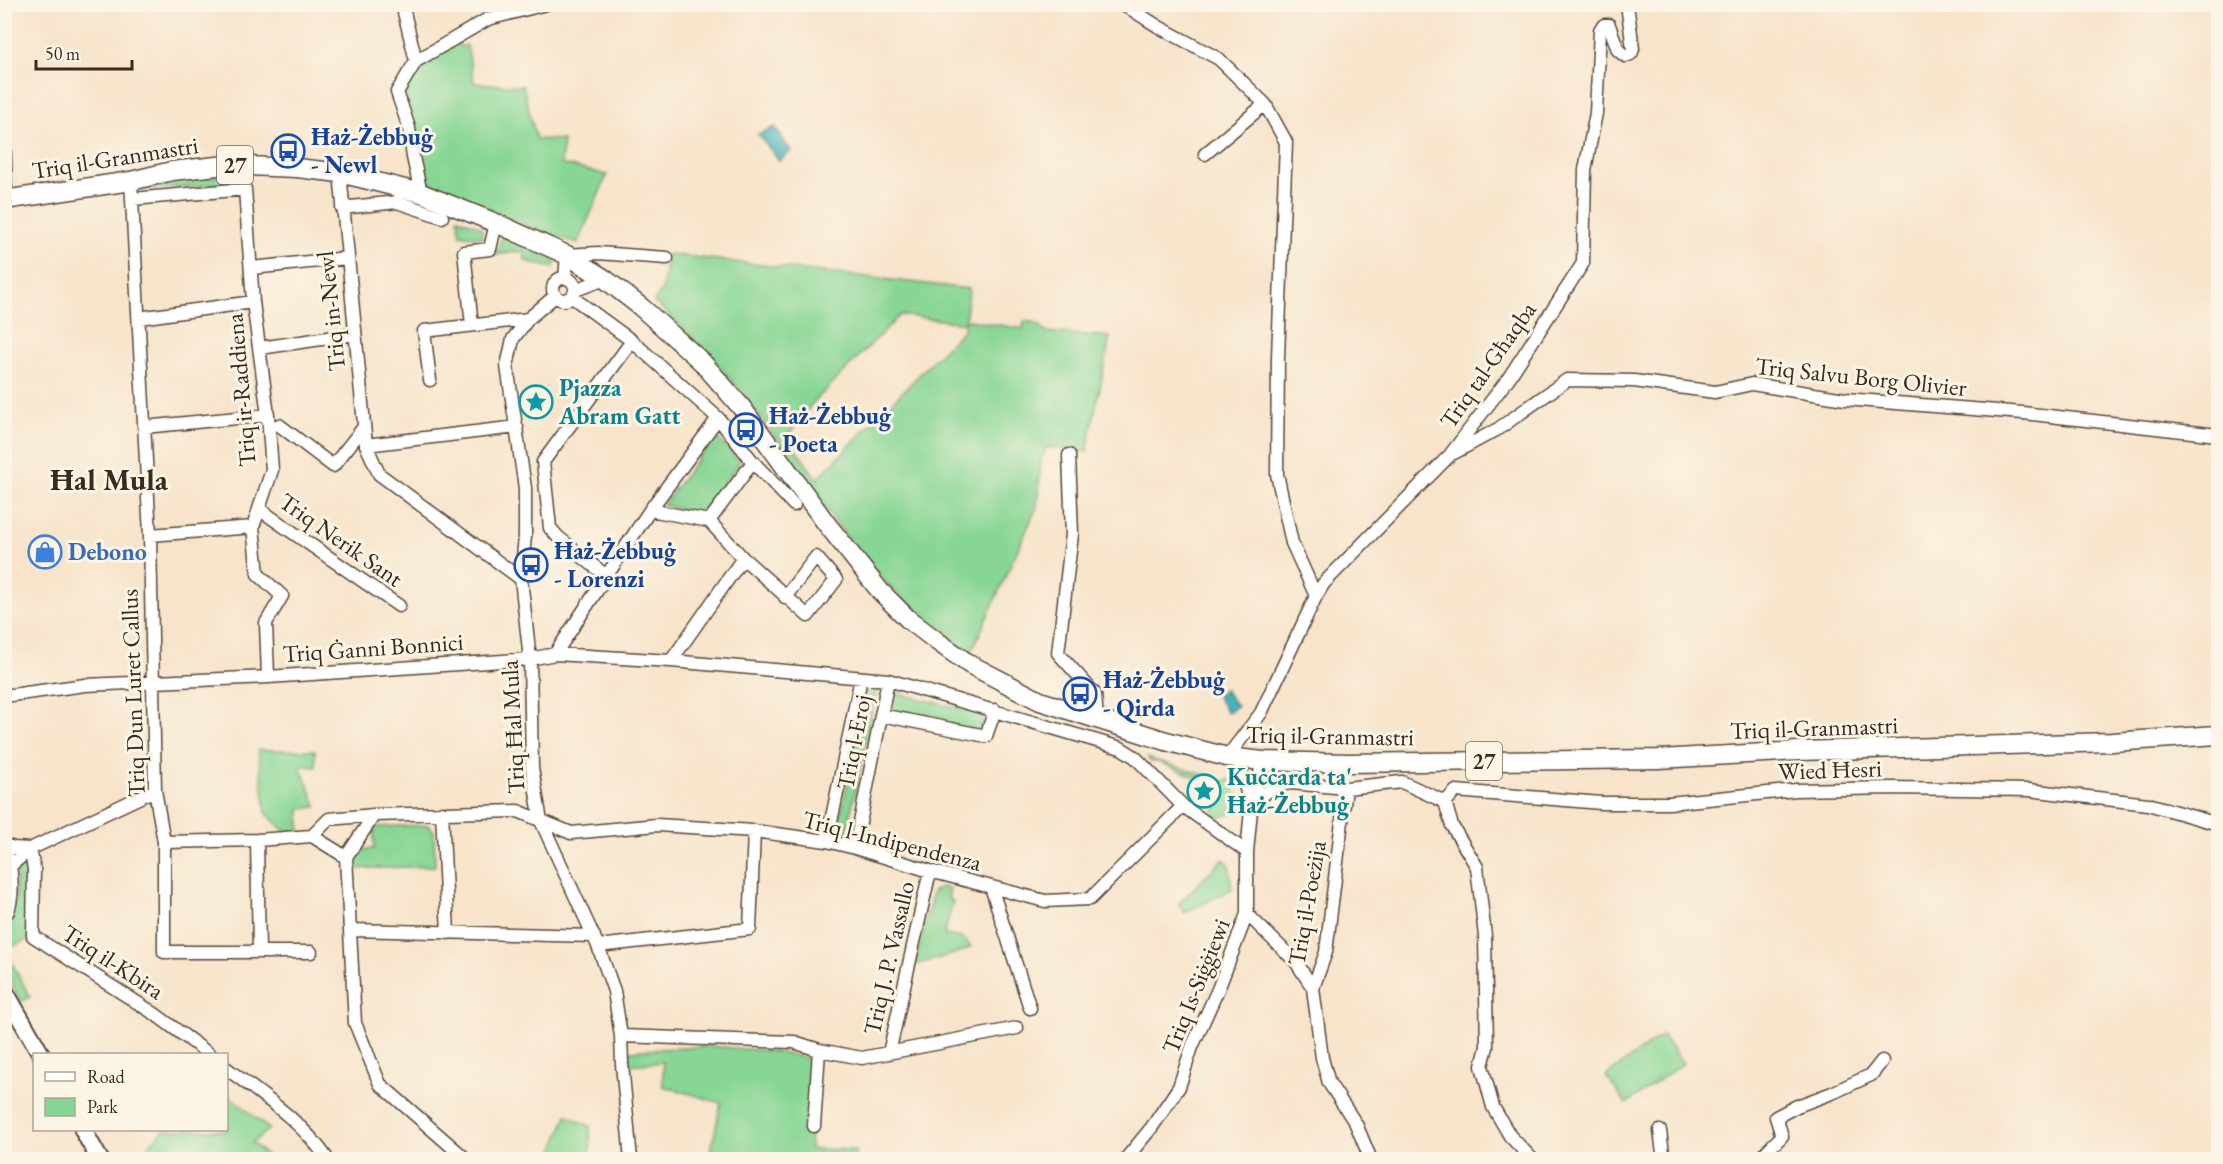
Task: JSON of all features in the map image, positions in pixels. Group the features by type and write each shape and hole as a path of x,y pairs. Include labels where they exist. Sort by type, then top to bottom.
{"highway":[{"path":"4,909 8,895 6,864"}],"main road":[{"name":"Triq il-Granmastri","path":"5,200 132,190 172,171 226,165 270,165 340,173 421,193 567,255 605,279 674,335 726,388 826,523 880,591 938,642 969,664 1040,701 1232,758 1348,763 1659,759 1798,751 2112,742 2218,735"}],"street":[{"path":"402,4 416,61"},
{"path":"421,193 409,128 397,92 416,61 488,19 546,4"},
{"path":"1123,4 1159,27 1219,59 1265,104 1286,142 1278,357 1277,474 1292,543 1316,596"},
{"name":"Triq tal-Għaqba","path":"1232,758 1261,713 1324,583 1450,455 1508,380 1583,263 1585,170 1596,113 1600,30 1609,25 1618,50 1625,56 1631,54 1633,48 1627,4"},
{"path":"1205,154 1265,104"},
{"path":"4,124 5,200"},
{"name":"Triq in-Newl","path":"340,173 366,445 379,474 521,579"},
{"name":"Triq ir-Raddiena","path":"132,190 245,189 253,302 268,415 272,470 253,527 258,574 282,596 266,623 268,676"},
{"name":"Triq Dun Luret Callus","path":"132,190 150,535 155,790 164,842 164,952 259,952"},
{"path":"342,208 397,202 442,217"},
{"path":"472,325 464,252 490,249 496,223"},
{"path":"565,278 567,255 598,253 667,258"},
{"path":"252,268 347,258"},
{"path":"605,279 574,293 565,300 555,296 552,289 555,282 565,278 571,280 574,293 718,418 753,462 794,505"},
{"name":"Triq Ħal Mula","path":"555,296 528,319 513,339 507,366 525,488 525,536 521,579 530,659 532,768 541,821 596,941 614,991 621,1036 631,1160"},
{"path":"139,318 253,302"},
{"path":"430,380 424,331 528,319"},
{"path":"260,348 355,334"},
{"path":"605,575 550,528 543,462 632,341"},
{"name":"Triq Salvu Borg Olivier","path":"1450,455 1498,429 1567,380 1634,381 1715,392 1752,384 1845,399 2023,412 2218,435"},
{"path":"144,428 268,415"},
{"path":"555,654 605,575 718,418"},
{"path":"279,425 333,466 364,428"},
{"path":"366,445 517,428"},
{"path":"1069,455 1072,534 1058,653 1095,694 1097,719"},
{"path":"709,521 753,462"},
{"name":"Triq Nerik Sant","path":"259,509 399,606"},
{"path":"650,510 709,521 743,558 781,592 808,616 836,579 816,557 781,592"},
{"name":"Triq Nerik Sant","path":"150,535 253,527"},
{"path":"671,661 743,558"},
{"name":"Triq Ġanni Bonnici","path":"4,696 85,685 530,659 555,654 671,661 888,680 1120,748 1135,757 1183,806 1247,852"},
{"name":"Triq l-Eroj","path":"827,841 861,678"},
{"name":"Triq l-Eroj","path":"855,848 888,680"},
{"path":"881,715 986,736 995,710"},
{"name":"Triq Is-Siġġiewi","path":"1232,758 1251,810"},
{"name":"Triq Is-Siġġiewi","path":"1125,1160 1152,1127 1179,1087 1192,1047 1219,987 1247,914 1247,852 1251,810 1263,761"},
{"path":"1251,810 1263,795 1275,786 1291,783 1346,788 1402,782 1445,802 1452,826 1477,867 1485,936 1487,1047 1482,1066 1492,1107 1510,1136 1533,1160"},
{"name":"Triq il-Poeżija","path":"1313,988 1326,952 1346,788"},
{"name":"Wied Ħesri","path":"1445,802 1456,791 1601,802 1669,803 1796,790 1892,788 2029,790 2148,804 2218,824"},
{"path":"6,864 30,849 155,790"},
{"name":"Triq l-Indipendenza","path":"312,836 329,819 442,812 518,811 572,833 657,825 754,831 827,841 1045,901 1090,898 1183,806"},
{"path":"442,812 448,933"},
{"path":"374,815 346,857 355,1023 380,1084 467,1160"},
{"path":"350,930 596,941 750,929 754,831"},
{"path":"164,842 312,836 346,857"},
{"path":"257,840 259,952 311,952"},
{"path":"4,845 30,849"},
{"name":"Triq il-Kbira","path":"30,849 34,868 33,936 155,1014 208,1053"},
{"name":"Triq J. P. Vassallo","path":"889,1053 930,871"},
{"path":"991,887 1030,1008"},
{"path":"1247,914 1296,962 1313,988 1322,1058 1329,1083 1356,1124 1371,1160"},
{"path":"4,990 40,1053"},
{"path":"621,1036 794,1042 819,1050 862,1058 1017,1028"},
{"path":"814,1126 819,1050"},
{"path":"1758,1160 1782,1136 1776,1117 1870,1075 1882,1061"},
{"path":"228,1070 291,1118 316,1142 328,1160"},
{"path":"84,1131 100,1160"},
{"path":"1660,1131 1663,1153 1668,1160"}],"green space":[{"path":"457,40 460,47 467,45 474,83 523,86 536,139 563,140 561,164 607,175 578,243 539,231 426,182 415,156 403,100 404,89 421,64"},
{"path":"238,174 238,184 149,189 145,192 140,186 144,183"},
{"path":"458,218 481,227 483,238 460,234"},
{"path":"508,236 556,262 553,268 525,261 524,251 495,255 502,237"},
{"path":"667,254 969,289 965,322 969,320 1023,329 1024,321 1037,323 1046,332 1110,337 1087,452 1046,447 1041,461 1037,507 970,655 908,604 853,545 733,382 695,340 654,302 663,288","holes":["900,315 965,323 964,329 817,479 787,437 811,405"]},
{"path":"715,435 740,462 700,514 663,505"},
{"path":"866,687 877,689 846,835 837,833"},
{"path":"891,692 985,714 980,732 887,710"},
{"path":"258,750 315,750 316,767 300,766 317,807 300,809 300,832 285,832 266,813"},
{"path":"1148,758 1208,776 1215,783 1230,779 1237,806 1231,813 1219,818 1214,815 1216,790 1209,782 1158,762 1150,762"},
{"path":"428,825 434,831 435,866 353,869 352,856 358,849 374,849 374,827"},
{"path":"1223,859 1229,863 1232,889 1185,913 1178,904"},
{"path":"22,863 26,863 28,870 27,940 5,950 5,935 15,898 17,868"},
{"path":"942,887 950,889 948,899 953,901 944,935 963,938 971,947 915,965 933,891"},
{"path":"5,950 30,997 20,1002 5,968"},
{"path":"1662,1035 1683,1063 1626,1104 1606,1076"},
{"path":"710,1046 769,1051 815,1059 810,1149 855,1150 857,1159 709,1159 721,1103 663,1086 663,1062 628,1065 630,1051"},
{"path":"228,1095 269,1129 252,1143 271,1159 135,1159 163,1131 228,1131"},
{"path":"567,1115 590,1126 591,1159 550,1159"}],"water":[{"path":"775,127 791,151 779,161 758,134"},
{"path":"1224,689 1237,706 1227,713 1216,695"}],"place":[{"name":"Ħaż-Żebbuġ - Newl","path":"288,151"},
{"name":"Pjazza Abram Gatt","path":"536,402"},
{"name":"Ħaż-Żebbuġ - Poeta","path":"746,430"},
{"name":"Debono","path":"45,552"},
{"name":"Ħaż-Żebbuġ - Lorenzi","path":"531,565"},
{"name":"Ħaż-Żebbuġ - Qirda","path":"1080,694"},
{"name":"Kuċċarda ta' Ħaż-Żebbuġ","path":"1204,791"}],"district":[{"name":"Ħal Mula","path":"109,480"}]}
